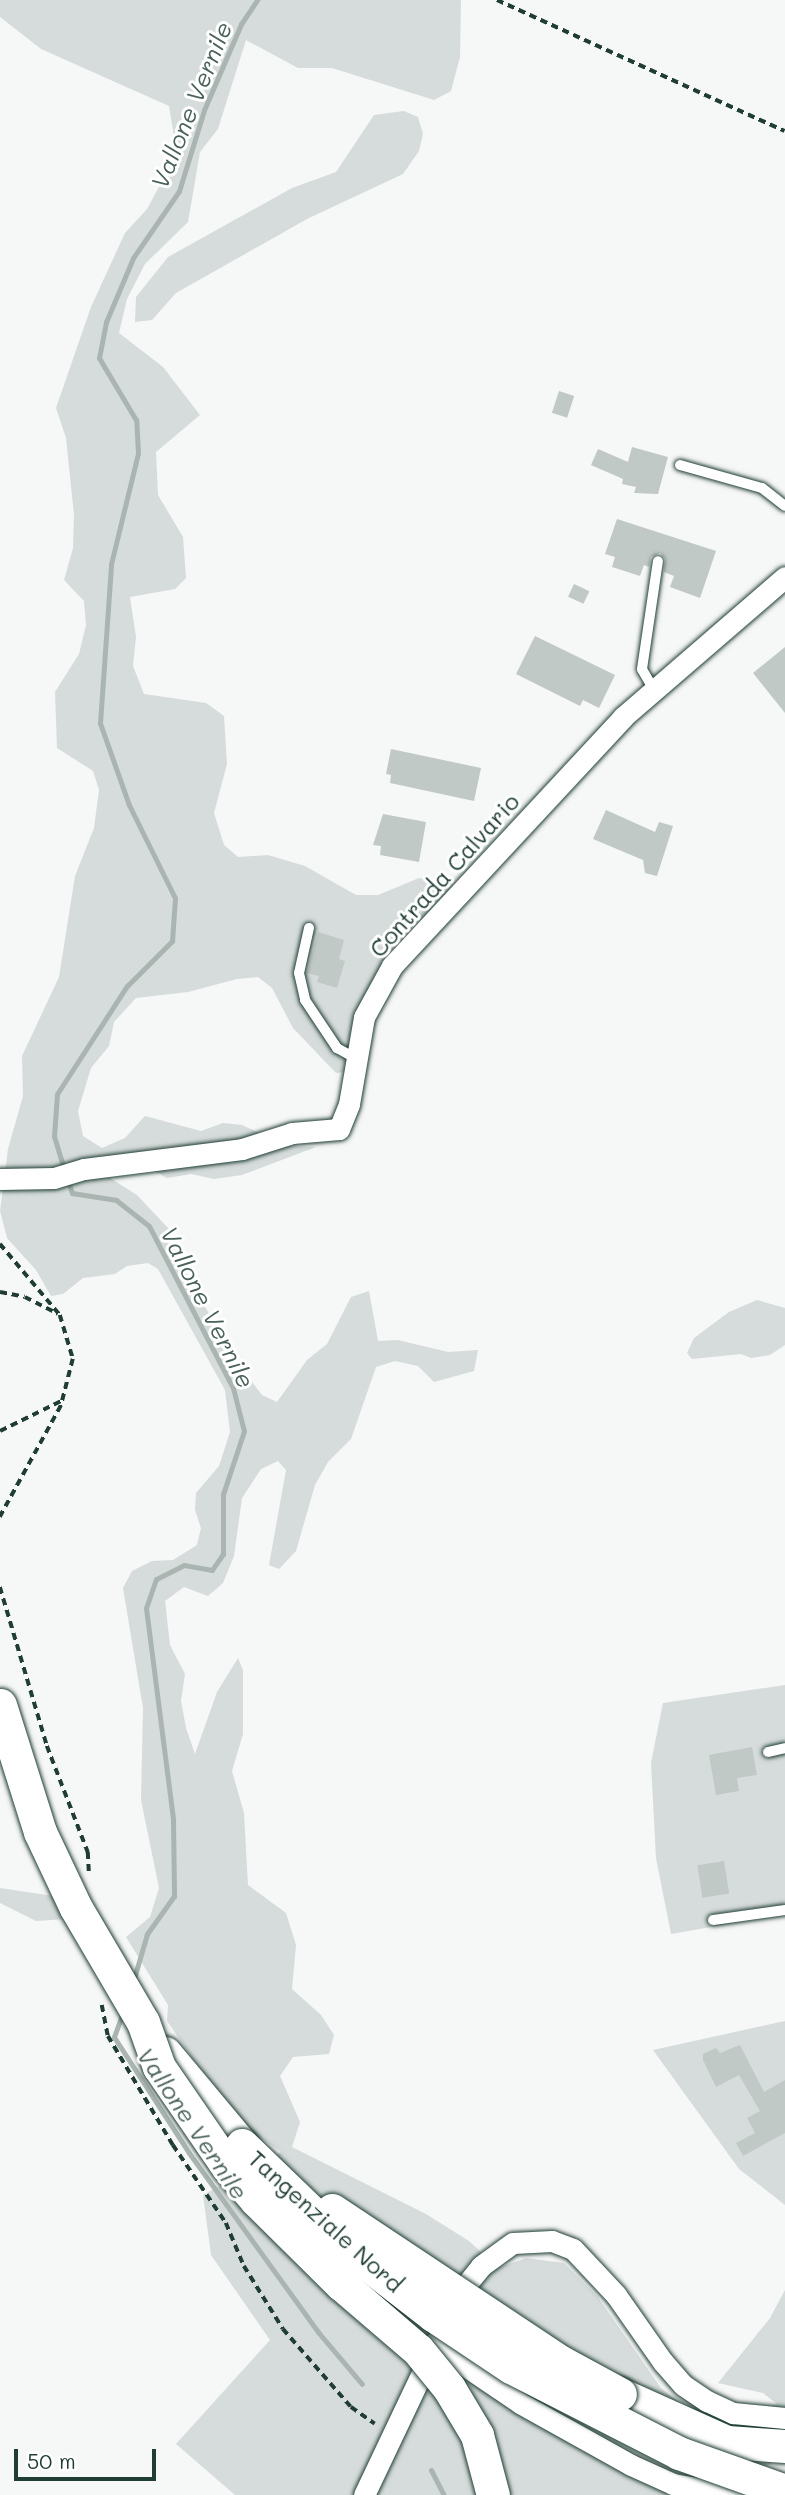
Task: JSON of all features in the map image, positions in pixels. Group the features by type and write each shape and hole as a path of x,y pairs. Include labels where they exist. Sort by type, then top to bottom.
{"main road":[{"name":"Tangenziale Nord","path":"0,1705 40,1832 82,1919 143,2022 243,2144 358,2257 511,2367 679,2453 785,2491"},
{"path":"143,2022 159,2067 227,2166 298,2244 418,2350 449,2388 477,2435 493,2495"},
{"path":"243,2144 428,2275 561,2362 620,2393 727,2442 785,2446"},
{"path":"750,2493 785,2464"}],"street":[{"name":"Contrada Calvario","path":"0,1179 54,1178 84,1169 242,1149 292,1133 340,1129 349,1104 364,1017 391,966 623,717 785,577"},
{"path":"363,2495 433,2344 461,2291 481,2266 513,2243 552,2241 573,2249 595,2269 683,2385 733,2413 785,2418"},
{"path":"433,2344 520,2403 631,2465 673,2484 722,2492 750,2493"},
{"path":"631,2465 657,2495"}],"lane":[{"path":"680,466 762,488 785,506"},
{"path":"654,690 642,669 658,561"},
{"path":"309,928 299,973 305,1000 337,1048 355,1058"},
{"path":"768,1752 785,1748"},
{"path":"713,1920 785,1910"}],"path":[{"path":"497,0 785,131"},
{"path":"0,1244 60,1315 73,1359 63,1400 0,1517"},
{"path":"0,1292 25,1297 60,1315"},
{"path":"0,1431 63,1400"}],"shaded area":[{"path":"0,0 461,0 460,57 451,91 434,100 332,68 298,68 246,40 218,129 200,152 188,222 145,264 127,299 119,333 163,367 200,415 156,452 158,495 183,537 186,578 175,589 130,597 136,637 133,666 144,694 206,703 224,716 227,764 214,813 224,845 238,857 268,855 305,866 356,895 378,895 419,878 453,883 442,900 399,939 377,972 347,1072 336,1073 293,1028 272,988 258,977 237,979 188,992 136,998 114,1022 109,1046 91,1068 78,1111 83,1136 102,1148 125,1138 145,1116 201,1131 223,1123 242,1125 287,1146 316,1147 242,1175 214,1179 191,1174 167,1178 123,1154 107,1176 137,1195 169,1229 183,1267 233,1357 262,1395 277,1402 307,1360 327,1344 351,1297 369,1291 378,1341 398,1340 448,1352 478,1350 474,1371 434,1382 418,1366 395,1361 376,1367 351,1439 328,1462 315,1485 296,1551 279,1569 269,1565 286,1470 278,1461 261,1469 242,1498 234,1556 223,1583 208,1596 184,1587 165,1601 170,1645 185,1674 181,1701 186,1728 195,1754 217,1692 238,1658 243,1670 243,1734 232,1771 244,1813 248,1885 286,1913 296,1945 292,1989 321,2015 334,2035 329,2054 293,2057 280,2076 300,2122 292,2147 426,2214 469,2241 498,2268 526,2258 564,2263 597,2296 661,2388 686,2408 733,2416 777,2404 763,2393 718,2383 770,2318 785,2290 785,2436 779,2456 733,2495 235,2495 176,2444 270,2340 211,2255 203,2195 281,2152 251,2131 194,2060 167,2021 168,2005 126,1937 150,1917 159,1888 141,1800 143,1708 123,1588 132,1571 152,1561 173,1560 197,1545 201,1528 195,1510 196,1493 219,1466 230,1432 225,1390 158,1269 148,1263 127,1266 115,1274 83,1278 63,1294 51,1296 36,1270 7,1238 0,1211 8,1149 23,1096 22,1056 59,977 75,876 94,828 99,790 93,771 57,748 55,692 79,654 86,625 84,601 64,580 73,548 74,515 66,438 56,408 91,307 125,233 147,209 166,174 175,143 169,106 41,49 0,17"},
{"path":"404,111 418,117 423,134 419,151 403,174 307,219 176,293 152,320 135,322 136,297 168,257 292,188 336,172 374,115"},
{"path":"757,1300 785,1308 785,1345 770,1355 751,1358 741,1354 692,1359 687,1353 694,1338 729,1312"},
{"path":"785,1685 785,1914 671,1934 656,1858 651,1763 663,1703"},
{"path":"0,1888 60,1897 68,1919 36,1921 0,1903"},
{"path":"785,2021 785,2205 739,2169 653,2050"}],"building":[{"path":"559,391 574,396 567,418 552,413"},
{"path":"632,447 668,457 658,494 634,493 636,487 622,484 623,479 591,465 598,449 628,462"},
{"path":"617,519 716,551 700,598 670,587 674,576 664,572 665,559 660,553 651,557 649,567 644,565 640,576 612,567 615,557 605,554"},
{"path":"574,584 589,591 583,604 568,597"},
{"path":"535,636 615,675 599,708 583,700 580,706 516,674"},
{"path":"785,647 785,713 753,673"},
{"path":"391,749 481,768 474,801 390,783 391,775 386,774"},
{"path":"606,810 655,832 659,822 673,826 657,876 645,873 643,860 593,839"},
{"path":"383,814 426,822 419,862 380,855 381,846 373,845"},
{"path":"318,932 344,940 339,959 345,961 337,988 317,982 319,976 307,973"},
{"path":"752,1747 757,1775 737,1778 739,1791 716,1795 709,1755"},
{"path":"724,1861 729,1894 702,1898 697,1865"},
{"path":"740,2045 764,2092 785,2080 785,2133 743,2156 736,2143 755,2133 747,2118 760,2111 739,2075 716,2087 703,2060 703,2054 716,2048 720,2053"}],"waterway":[{"name":"Vallone Vernile","path":"64,1169 54,1136 57,1094 127,986 172,941 175,898 129,805 100,723 111,564 138,453 136,420 99,358 106,322 133,258 179,191 204,110 241,24 257,0"},
{"name":"Vallone Vernile","path":"67,1179 72,1193 116,1200 149,1226 233,1388 244,1431 223,1494 223,1554 212,1570 184,1565 156,1579 146,1608 173,1820 174,1896 147,1934 133,1982"},
{"name":"Vallone Vernile","path":"123,2012 114,2037 189,2153 318,2332 362,2384"},
{"name":"Vallone Vernile","path":"431,2470 444,2495"}]}
